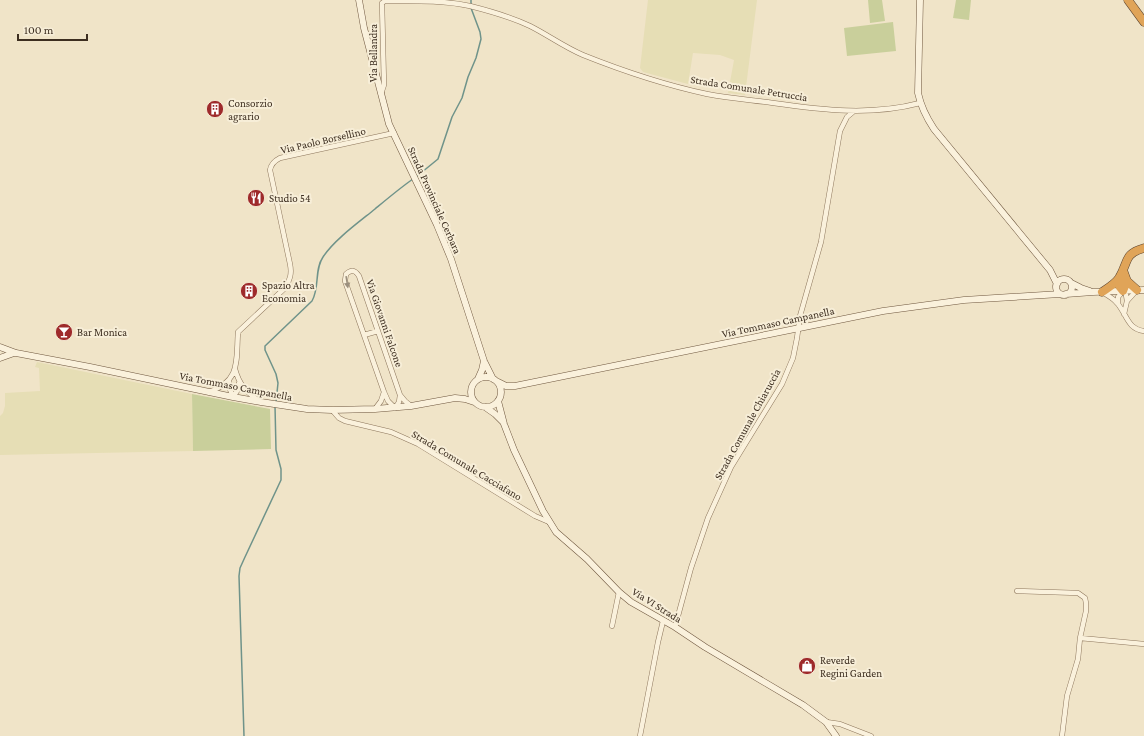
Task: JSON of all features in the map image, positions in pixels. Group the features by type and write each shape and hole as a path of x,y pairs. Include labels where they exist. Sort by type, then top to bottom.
{"highway":[{"path":"1128,0 1144,22"},
{"path":"1134,0 1144,13"},
{"path":"1127,281 1123,291 1119,286 1119,279 1125,262 1135,250 1144,248"},
{"path":"1123,270 1127,281 1140,290"},
{"path":"1102,292 1119,279"}],"main road":[{"name":"Via Bellandra","path":"359,0 364,28 380,94"},
{"path":"920,0 917,83 920,103 925,116 934,129 1050,270 1060,290 1093,292 1140,290"},
{"name":"Strada Provinciale Cerbara","path":"380,94 389,124 414,174 444,242 484,361 501,389 499,398"},
{"path":"1050,270 1071,283 1093,292"},
{"name":"Via Tommaso Campanella","path":"1060,290 1062,279 1065,279"},
{"name":"Via Tommaso Campanella","path":"496,381 506,386 515,386 883,310 964,300 1047,295 1060,290 1072,290 1071,283"},
{"name":"Via Tommaso Campanella","path":"0,347 16,352 270,404 332,410 395,408 455,398 465,398 474,402"},
{"path":"0,358 16,352"},
{"path":"484,361 478,379 472,386 471,395 474,402 485,407 493,406 499,398"},
{"path":"478,379 488,377 496,381"},
{"name":"Via Tommaso Campanella","path":"455,398 472,386"},
{"name":"Via Tommaso Campanella","path":"499,398 515,386"},
{"name":"Via VI Strada","path":"499,398 504,424 514,450 549,522 556,532 587,559 619,592 631,602 804,705 826,722 834,733"},
{"name":"Via VI Strada","path":"485,407 495,414 504,424"}],"street":[{"name":"Via Bellandra","path":"380,94 384,85 382,3 385,1 451,2 472,7"},
{"name":"Strada Comunale Petruccia","path":"472,7 529,26 574,51 616,68 676,87 708,94 852,112 885,110 920,103"},
{"name":"Strada Comunale Chiaruccia","path":"675,627 691,568 708,518 731,467 782,384 793,358 800,316 821,242 840,131 847,117 852,112"},
{"name":"Via Paolo Borsellino","path":"239,383 235,369 238,332 285,288 290,280 290,264 270,170 274,161 280,158 394,134"},
{"name":"Via Giovanni Falcone","path":"395,408 388,401 384,392 345,281 346,274 349,271 357,272 359,276 400,395 411,406"},
{"path":"1127,301 1140,290"},
{"path":"1118,304 1118,297 1123,291 1126,295 1127,301 1124,314"},
{"path":"1102,292 1111,297 1118,304 1132,327 1144,331"},
{"path":"364,335 378,331"},
{"name":"Via Paolo Borsellino","path":"209,392 217,389 229,380 235,369"},
{"path":"229,380 229,387 233,397"},
{"path":"233,397 239,388 239,383"},
{"path":"239,383 245,390 261,402"},
{"path":"375,409 381,401 384,392"},
{"path":"395,408 399,402 400,395"},
{"name":"Strada Comunale Cacciafano","path":"332,410 339,418 345,421 391,432 418,444 535,516 549,522"},
{"path":"1017,591 1078,593 1085,598 1086,602 1078,659 1064,707 1062,736"},
{"path":"612,626 619,592"},
{"path":"640,736 663,620"},
{"path":"1080,638 1144,644"},
{"path":"826,722 840,724 871,736"},
{"path":"834,733 840,724"}],"shaded area":[{"path":"648,0 757,0 745,95 728,93 734,60 720,55 693,53 688,84 643,72 640,68"},
{"path":"37,362 192,394 193,451 0,455 0,416 3,413 5,406 5,393 40,391 39,368 35,367"}],"green space":[{"path":"868,0 882,0 885,21 870,23"},
{"path":"956,0 971,0 969,20 953,18"},
{"path":"893,22 896,51 847,56 844,28"},
{"path":"192,394 270,409 271,449 193,451"}],"waterway":[{"path":"471,0 471,5"},
{"path":"416,177 438,159 452,117 462,98 468,77 476,58 481,39 471,8"},
{"path":"276,402 278,383 276,374 265,350 265,346 312,301 316,290 320,262 334,244 413,179"},
{"path":"244,736 239,576 240,568 281,480 281,469 276,450 275,406"}],"place":[{"name":"Consorzio agrario","path":"215,109"},
{"name":"Studio 54","path":"256,198"},
{"name":"Spazio Altra Economia","path":"249,291"},
{"name":"Bar Monica","path":"64,332"},
{"name":"Reverde Regini Garden","path":"807,666"}]}
